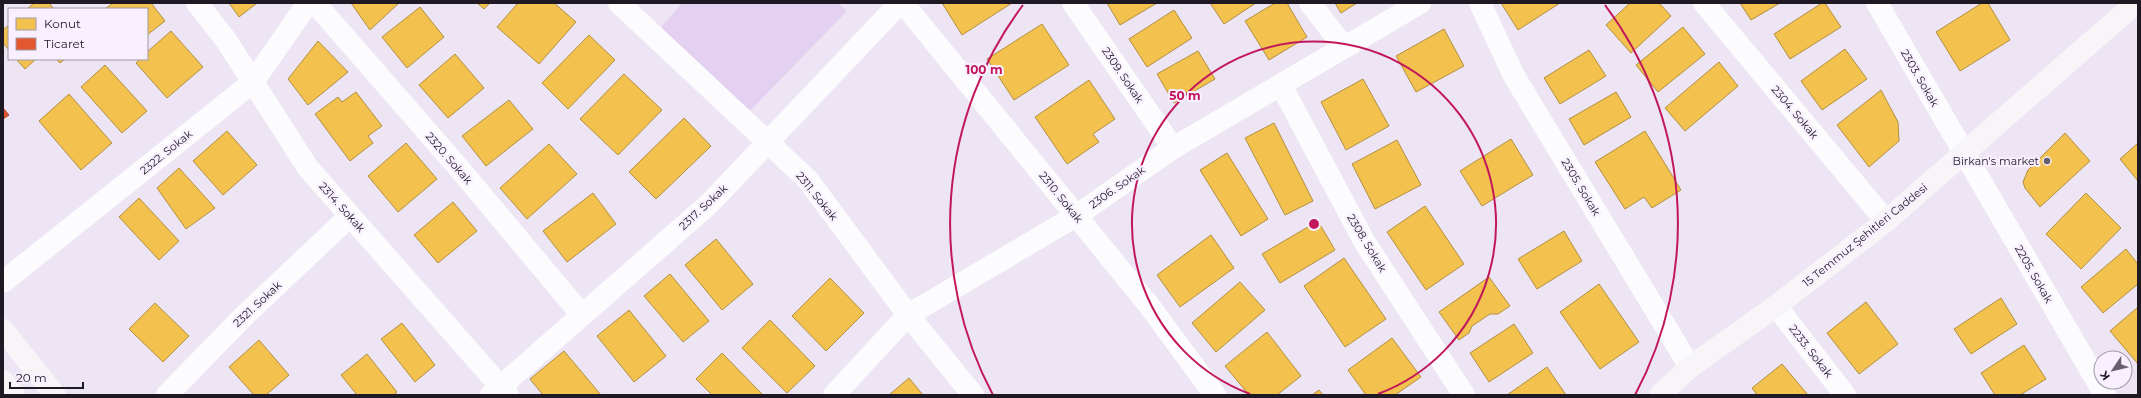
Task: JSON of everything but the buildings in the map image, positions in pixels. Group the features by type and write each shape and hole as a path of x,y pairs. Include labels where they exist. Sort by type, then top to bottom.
{"main road":[{"name":"15 Temmuz Şehitleri Caddesi","path":"1660,395 1690,367 1776,306 1886,221 2136,3"},
{"path":"3,330 55,395"},
{"path":"3,381 14,395"}],"street":[{"name":"2314. Sokak","path":"197,3 226,40 308,168 500,392"},
{"name":"2322. Sokak","path":"3,282 253,82 308,3"},
{"name":"2320. Sokak","path":"315,3 458,167 581,314"},
{"name":"2311. Sokak","path":"618,3 808,180 908,315 973,395"},
{"name":"2317. Sokak","path":"500,392 581,314 709,204 901,3"},
{"name":"2310. Sokak","path":"901,3 1148,304 1215,395"},
{"name":"2309. Sokak","path":"1073,3 1172,148"},
{"path":"1310,3 1344,47"},
{"name":"2306. Sokak","path":"834,395 908,315 1076,216 1172,148 1420,3"},
{"name":"2305. Sokak","path":"1480,3 1514,76 1690,367"},
{"name":"2304. Sokak","path":"1704,3 1886,221"},
{"name":"2303. Sokak","path":"1877,3 1964,153"},
{"name":"2308. Sokak","path":"1281,85 1364,241 1464,395"},
{"name":"2205. Sokak","path":"1964,153 2106,395"},
{"name":"2321. Sokak","path":"167,395 244,316 350,216"},
{"name":"2233. Sokak","path":"1776,306 1845,395"}],"shaded area":[{"path":"682,3 838,3 847,11 749,112 659,30"}],"place":[{"name":"Birkan's market","path":"2047,161"}]}
